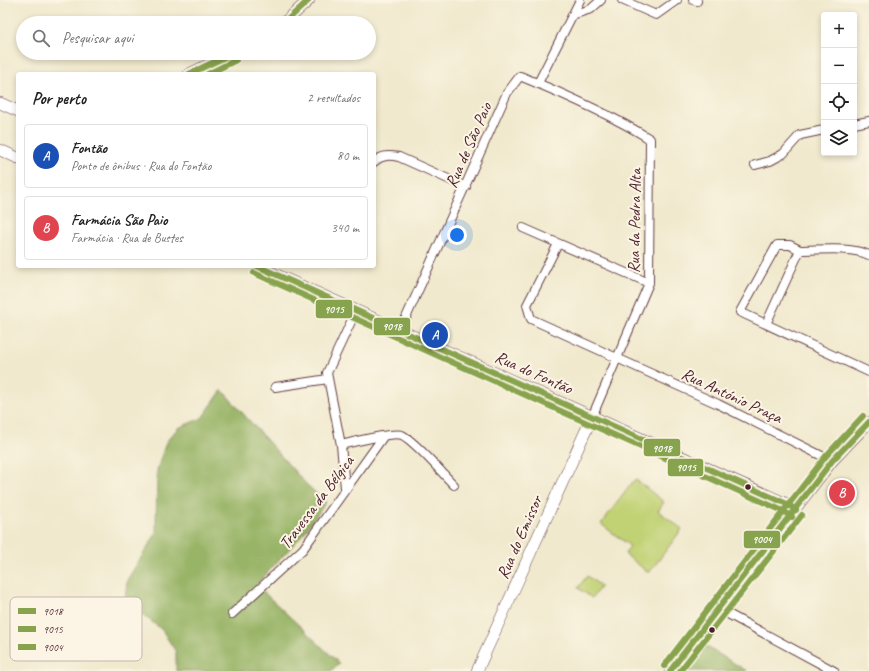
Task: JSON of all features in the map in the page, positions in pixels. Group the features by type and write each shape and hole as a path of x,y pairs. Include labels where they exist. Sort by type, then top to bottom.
{"main road":[{"path":"292,16 309,0"},
{"path":"193,72 218,60"},
{"path":"0,103 16,110"},
{"path":"2,153 16,157"},
{"name":"Rua do Fontão","path":"261,268 787,504 796,510"},
{"name":"Rua do Emissor","path":"477,671 592,417"},
{"path":"670,671 796,510 832,461 869,422"}],"street":[{"path":"538,83 580,0"},
{"path":"572,15 591,9 601,0"},
{"path":"622,0 656,15 677,0"},
{"name":"Rua de São Paio","path":"400,331 507,93 520,76 538,83"},
{"name":"Rua da Pedra Alta","path":"538,83 602,113 650,140 649,283 592,417"},
{"path":"857,123 869,121"},
{"path":"755,165 770,161 783,154 800,135 821,131"},
{"path":"376,161 381,157 390,155 399,157 466,187"},
{"path":"523,228 649,283"},
{"name":"Rua António Praça","path":"558,244 527,305 531,319 718,404 832,461"},
{"path":"869,256 862,252 841,250 800,250 790,245 777,245 740,312 869,372"},
{"path":"766,324 800,250"},
{"path":"345,488 341,445 327,373 356,311"},
{"path":"275,387 328,378"},
{"path":"341,445 402,435 454,485"},
{"name":"Travessa da Bélgica","path":"232,614 302,549 383,437"},
{"path":"720,608 728,614 834,671"}],"green space":[{"path":"222,390 306,484 326,502 304,533 256,585 339,663 331,671 176,671 176,652 162,630 142,614 142,597 125,597 127,580 156,534 157,470 166,442 178,428 202,418"},
{"path":"635,479 664,502 658,511 682,529 649,573 625,554 630,546 601,524"},
{"path":"587,576 601,586 592,598 578,588"},
{"path":"697,641 747,671 676,671"}],"transit line":[{"name":"9018","path":"292,16 309,0"},
{"name":"9018","path":"193,72 218,60"},
{"name":"9015","path":"212,72 236,60"},
{"name":"9018","path":"261,268 787,504 796,510"},
{"name":"9015","path":"254,273 783,511 792,517"},
{"name":"9004","path":"664,666 826,456 863,416"},
{"name":"9018","path":"670,671 832,461 869,422"},
{"name":"9015","path":"680,671 802,515"}],"place":[{"name":"Fontão","path":"435,335"},
{"name":"Farmácia São Paio","path":"842,493"}]}
